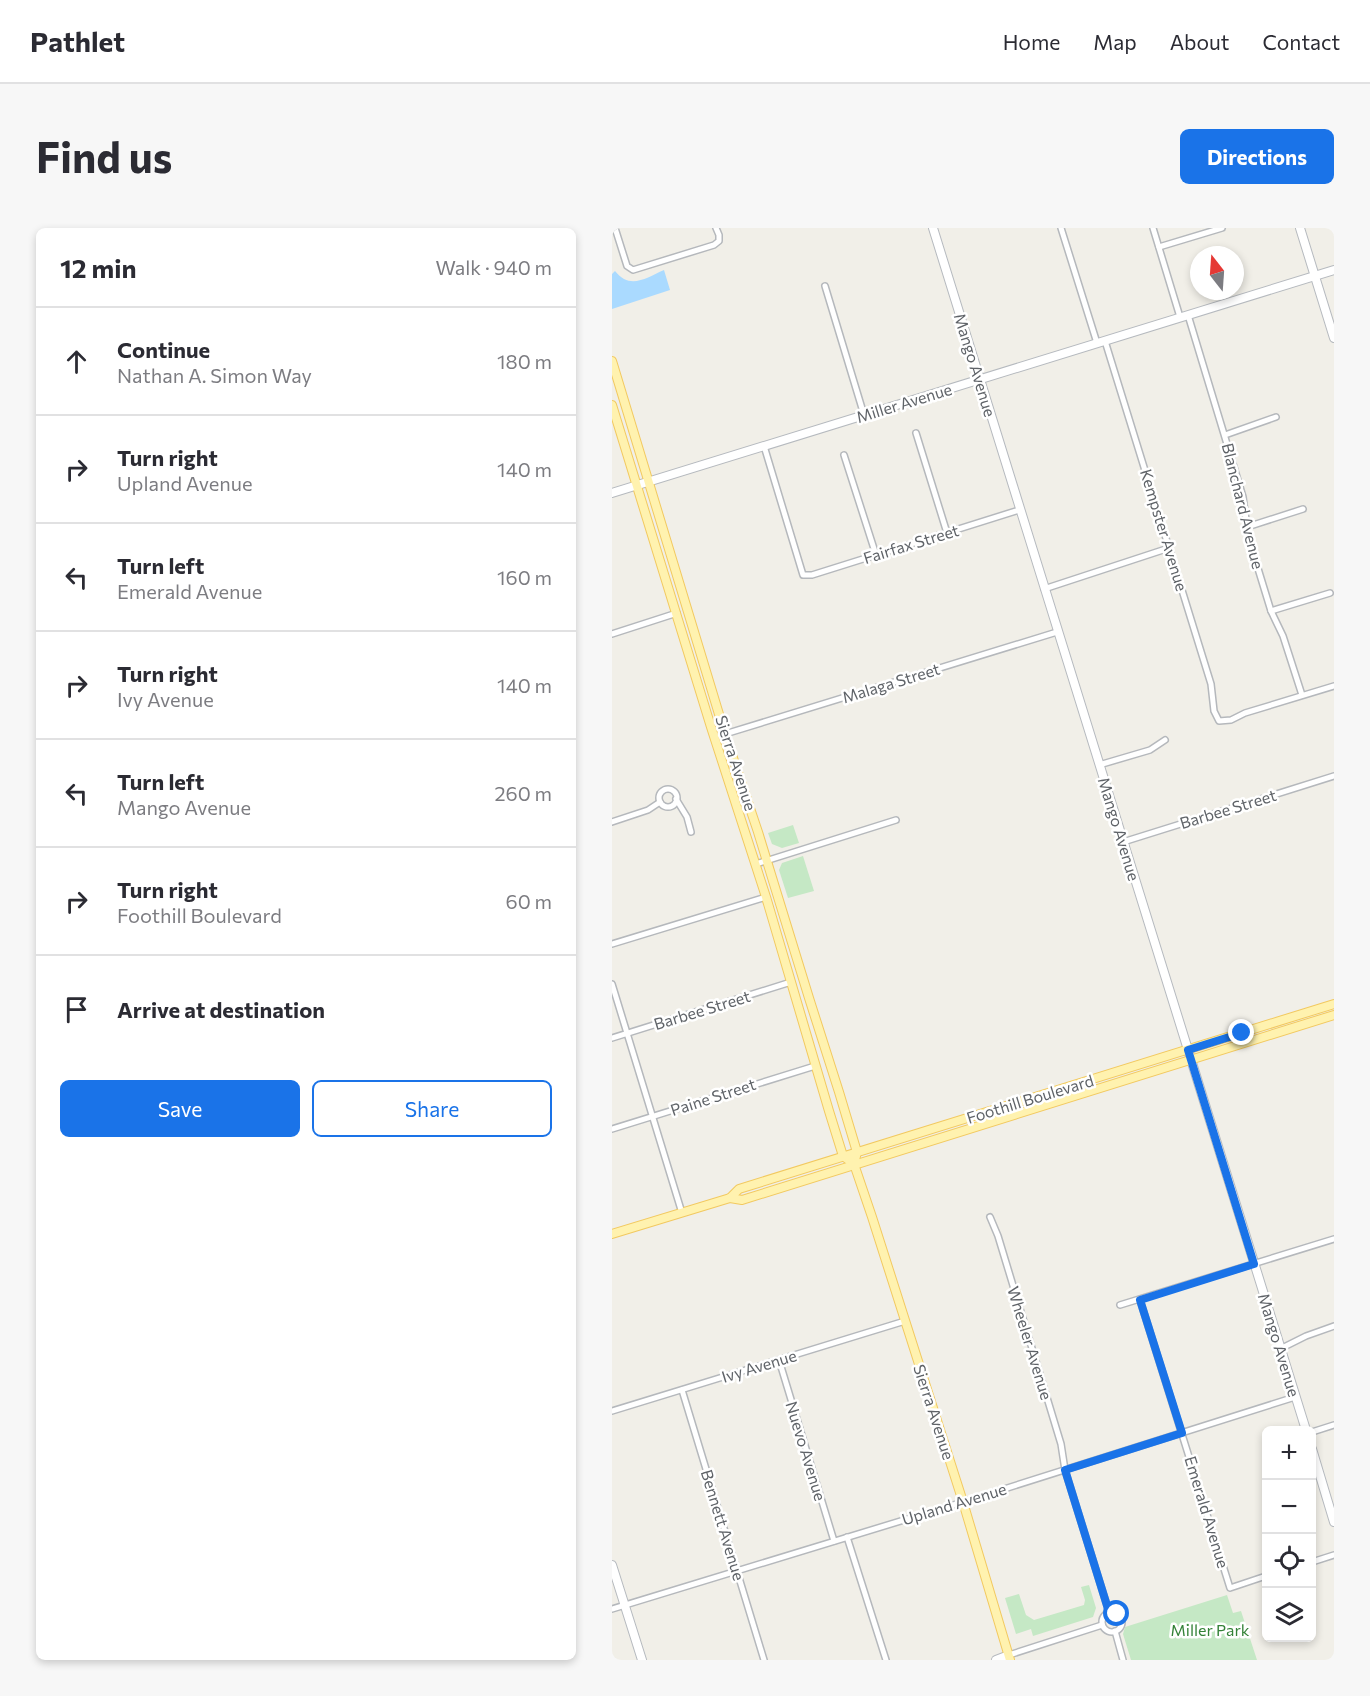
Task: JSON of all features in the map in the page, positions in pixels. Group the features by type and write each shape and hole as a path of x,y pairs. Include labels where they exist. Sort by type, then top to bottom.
{"main road":[{"name":"Sierra Avenue","path":"612,361 725,734 767,860 856,1152 854,1164 963,1502 1010,1658"},
{"name":"Sierra Avenue","path":"612,405 711,727 756,864 843,1156"},
{"name":"Foothill Boulevard","path":"612,1234 730,1197 739,1189 1334,1004"},
{"name":"Foothill Boulevard","path":"730,1197 742,1200 1334,1015"},
{"path":"843,1156 854,1164"}],"street":[{"path":"615,228 627,266 633,270 714,245 719,241 716,228"},
{"name":"Mango Avenue","path":"933,228 1304,1426"},
{"name":"Kempster Avenue","path":"1061,228 1169,548 1211,684 1214,711 1219,721 1231,720 1245,713 1302,695"},
{"name":"Blanchard Avenue","path":"1153,228 1225,435 1243,497 1252,549 1271,611 1283,636 1302,695"},
{"path":"1159,247 1222,228"},
{"path":"1300,228 1334,338"},
{"name":"Miller Avenue","path":"612,494 1334,270"},
{"path":"825,286 864,415"},
{"path":"1225,435 1276,417"},
{"path":"916,433 947,533"},
{"name":"Fairfax Street","path":"764,446 803,575 812,575 1019,510"},
{"path":"844,455 876,555"},
{"path":"1247,527 1303,509"},
{"path":"1044,589 1169,548"},
{"path":"1271,611 1330,593"},
{"path":"612,634 677,613"},
{"name":"Malaga Street","path":"725,734 1057,632"},
{"path":"1302,695 1334,686"},
{"path":"1099,765 1150,750 1165,740"},
{"name":"Barbee Street","path":"1123,842 1334,776"},
{"path":"676,799 674,804 664,806 660,802 660,795 666,790 674,792 692,832"},
{"path":"612,822 648,810 660,802"},
{"path":"756,864 896,820"},
{"path":"612,944 766,897"},
{"name":"Barbee Street","path":"612,1038 791,982"},
{"path":"612,984 682,1213"},
{"name":"Paine Street","path":"612,1129 815,1066"},
{"name":"Wheeler Avenue","path":"990,1217 998,1236 1061,1444 1065,1470 1109,1612"},
{"path":"1120,1305 1334,1239"},
{"name":"Emerald Avenue","path":"1140,1300 1230,1588 1262,1577"},
{"name":"Ivy Avenue","path":"612,1411 905,1321"},
{"path":"1280,1349 1334,1326"},
{"name":"Nuevo Avenue","path":"779,1360 834,1541"},
{"name":"Bennett Avenue","path":"682,1390 764,1660"},
{"name":"Upland Avenue","path":"612,1609 963,1502 1295,1397"},
{"path":"1316,1430 1334,1425"},
{"path":"1316,1464 1334,1519"},
{"path":"847,1537 886,1660"},
{"path":"1316,1560 1334,1555"},
{"path":"612,1565 642,1660"},
{"path":"1109,1612 1116,1613 1121,1618 1120,1627 1115,1631 1107,1630 1102,1625 1102,1618 1109,1612"},
{"path":"996,1660 1010,1658 1102,1625"},
{"path":"1115,1631 1124,1660"}],"green space":[{"path":"793,825 799,843 782,848 772,844 768,833"},
{"path":"803,856 814,891 788,898 779,870 782,863"},
{"path":"1089,1585 1096,1608 1093,1617 1033,1636 1031,1629 1016,1634 1005,1598 1019,1594 1026,1615 1034,1620 1084,1605 1085,1600 1081,1587"},
{"name":"Miller Park","path":"1227,1595 1233,1613 1241,1611 1257,1660 1131,1660 1123,1634 1125,1627"}],"water":[{"path":"664,270 670,290 612,309 612,274 615,271 626,280 638,281"}],"route":[{"path":"1117,1614 1109,1612 1065,1470 1182,1433 1140,1300 1254,1264 1188,1050 1242,1033"}]}
